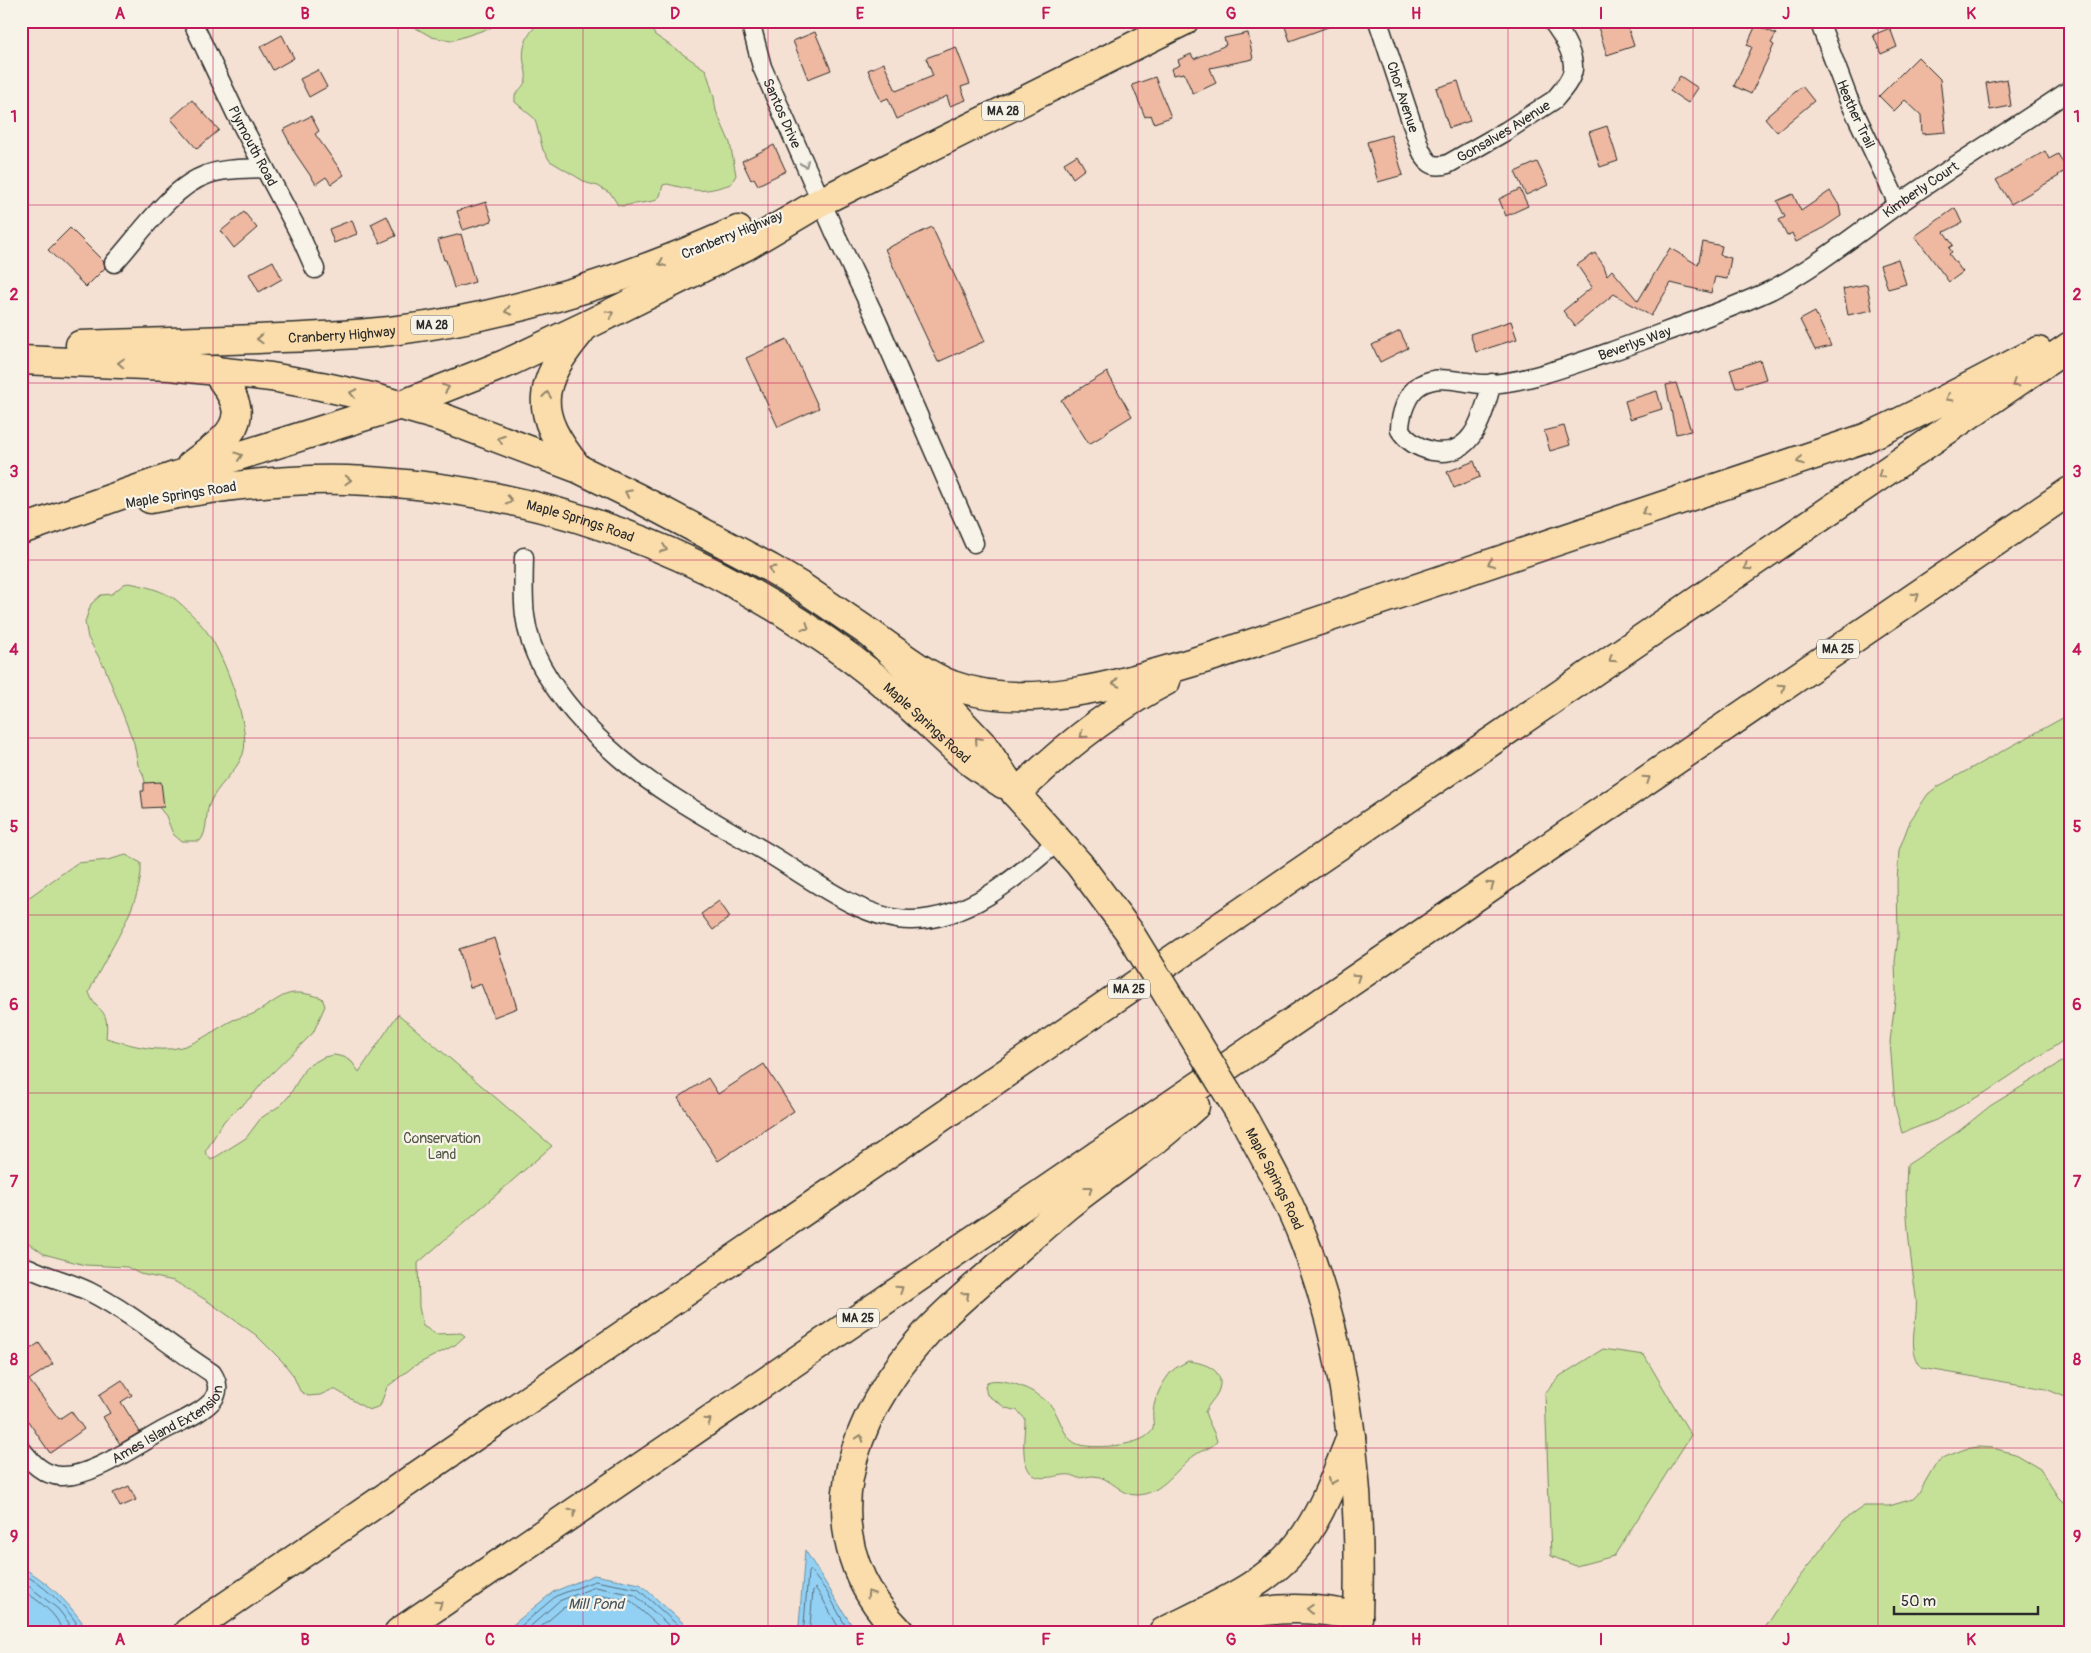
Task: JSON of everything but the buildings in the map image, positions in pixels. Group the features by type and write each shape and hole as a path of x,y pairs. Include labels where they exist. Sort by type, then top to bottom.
{"main road":[{"name":"Cranberry Highway","path":"21,530 176,476 401,405 477,376 585,326 746,246 822,201 1184,21"},
{"name":"Cranberry Highway","path":"21,348 360,335 457,321 534,304 619,279 688,252 739,229 822,201"},
{"path":"579,469 552,432 546,405 547,389 554,367 585,326"},
{"path":"871,634 936,677 952,685 994,694 1040,695 1086,689 1138,678 1214,656 1866,438 1943,402 1980,380 2070,335"},
{"name":"MA 25","path":"188,1632 2070,346"},
{"path":"21,360 110,363 215,370 321,386 401,405"},
{"path":"176,476 223,440 234,424 237,415 236,405 215,370"},
{"name":"Maple Springs Road","path":"401,405 444,418 579,469 770,568 802,587 871,634 936,695 983,745 1016,794 1103,894 1128,930 1245,1121 1286,1199 1304,1240 1321,1290 1342,1379 1352,1437 1360,1552 1357,1624"},
{"name":"Maple Springs Road","path":"69,514 176,494 229,487 300,481 346,480 459,490 513,500 599,524 680,555 716,572 801,624 855,662 897,695 970,761 1016,794"},
{"name":"MA 25","path":"399,1632 1316,1004 2070,491"},
{"path":"1016,794 1043,767 1109,716 1146,692 1214,656"},
{"path":"900,1632 875,1603 863,1584 848,1540 845,1517 846,1496 856,1451 865,1426 890,1381 928,1331 947,1312 1032,1237 1103,1178 1147,1147 1316,1004"},
{"path":"1163,1632 1238,1594 1274,1569 1292,1552 1319,1512 1352,1437"},
{"path":"1170,1632 1233,1616 1291,1608 1332,1611 1357,1624"}],"street":[{"name":"Plymouth Road","path":"192,21 315,269"},
{"name":"Santos Drive","path":"750,21 762,67 822,201"},
{"name":"Chor Avenue","path":"1378,21 1417,141 1424,157 1435,166"},
{"name":"Gonsalves Avenue","path":"1435,166 1448,164 1523,121 1554,100 1571,75 1572,64 1566,45 1552,21"},
{"name":"Heather Trail","path":"1818,21 1848,98 1898,204"},
{"name":"Kimberly Court","path":"1772,289 1826,256 1898,204 2070,90"},
{"path":"114,263 169,200 192,181 224,170 264,168"},
{"path":"822,201 877,321 974,543"},
{"name":"Beverlys Way","path":"1492,383 1481,421 1467,441 1456,449 1444,452 1425,449 1408,440 1400,430 1404,409 1413,392 1420,385 1446,379 1492,383 1539,374 1614,350 1735,306 1772,289"},
{"path":"524,557 522,597 524,617 534,650 551,682 589,728 614,753 684,804 844,898 872,912 891,918 910,920 946,916 964,909 994,890 1058,841"},
{"name":"Ames Island Extension","path":"21,1449 32,1463 47,1472 63,1476 80,1473 124,1453 187,1419 212,1402 217,1390 216,1380 212,1373 127,1314 88,1292 24,1270"}],"green space":[{"path":"403,21 501,21 490,28 451,41 432,37"},
{"path":"541,21 646,21 655,35 706,70 716,111 730,143 736,175 731,184 699,190 667,184 663,185 660,196 654,201 622,206 618,205 611,194 598,186 587,183 550,161 543,150 535,119 515,102 515,95 526,79 523,57 526,40"},
{"path":"129,583 153,589 170,596 183,606 202,626 222,659 240,711 244,728 245,743 243,754 236,767 212,798 203,837 200,841 181,841 173,834 166,816 148,794 143,774 138,765 134,743 105,668 88,638 85,622 91,604 101,595 112,594 124,584"},
{"path":"2070,714 2070,1036 1986,1092 1936,1120 1902,1133 1895,1106 1890,1042 1896,992 1895,962 1898,937 1897,882 1899,850 1910,821 1928,794 1937,787"},
{"name":"Conservation Land","path":"126,855 141,863 136,895 122,929 89,992 106,1020 106,1038 145,1048 175,1048 198,1041 233,1020 252,1014 279,998 292,993 322,998 325,1006 313,1033 264,1081 250,1098 224,1121 205,1152 211,1160 246,1138 261,1118 281,1105 289,1096 306,1067 324,1057 334,1055 344,1057 352,1062 359,1072 398,1014 552,1146 418,1263 419,1307 423,1326 436,1334 461,1333 465,1336 455,1345 414,1366 387,1387 380,1406 369,1410 336,1390 320,1395 308,1396 300,1391 293,1375 282,1361 256,1335 206,1300 174,1281 140,1274 127,1267 85,1265 44,1254 21,1238 21,903 77,863 108,860"},
{"path":"2070,1057 2070,1399 2046,1389 1922,1368 1917,1360 1913,1343 1916,1297 1907,1215 1907,1165 1959,1131 1990,1106"},
{"path":"1603,1349 1644,1355 1691,1435 1614,1556 1576,1566 1551,1556 1545,1393 1560,1376"},
{"path":"1188,1361 1213,1369 1220,1378 1218,1392 1205,1412 1217,1441 1213,1446 1188,1460 1169,1480 1146,1494 1131,1494 1099,1477 1078,1478 1066,1475 1044,1478 1034,1475 1030,1472 1025,1460 1025,1419 1018,1411 1006,1408 987,1395 985,1386 987,1382 1004,1381 1034,1392 1054,1410 1070,1440 1075,1443 1097,1447 1119,1445 1140,1440 1148,1435 1153,1426 1155,1401 1165,1380 1172,1371"},
{"path":"1978,1447 1993,1448 2015,1454 2040,1469 2058,1497 2070,1509 2070,1632 1760,1632 1767,1625 1794,1584 1844,1520 1864,1506 1889,1506 1913,1499 1935,1465 1945,1457 1965,1449"}],"water":[{"path":"805,1550 856,1632 794,1632 799,1625"},
{"path":"21,1567 47,1584 69,1606 82,1622 79,1632 21,1632"},
{"name":"Mill Pond","path":"594,1575 640,1584 693,1632 504,1632 553,1592"}]}
